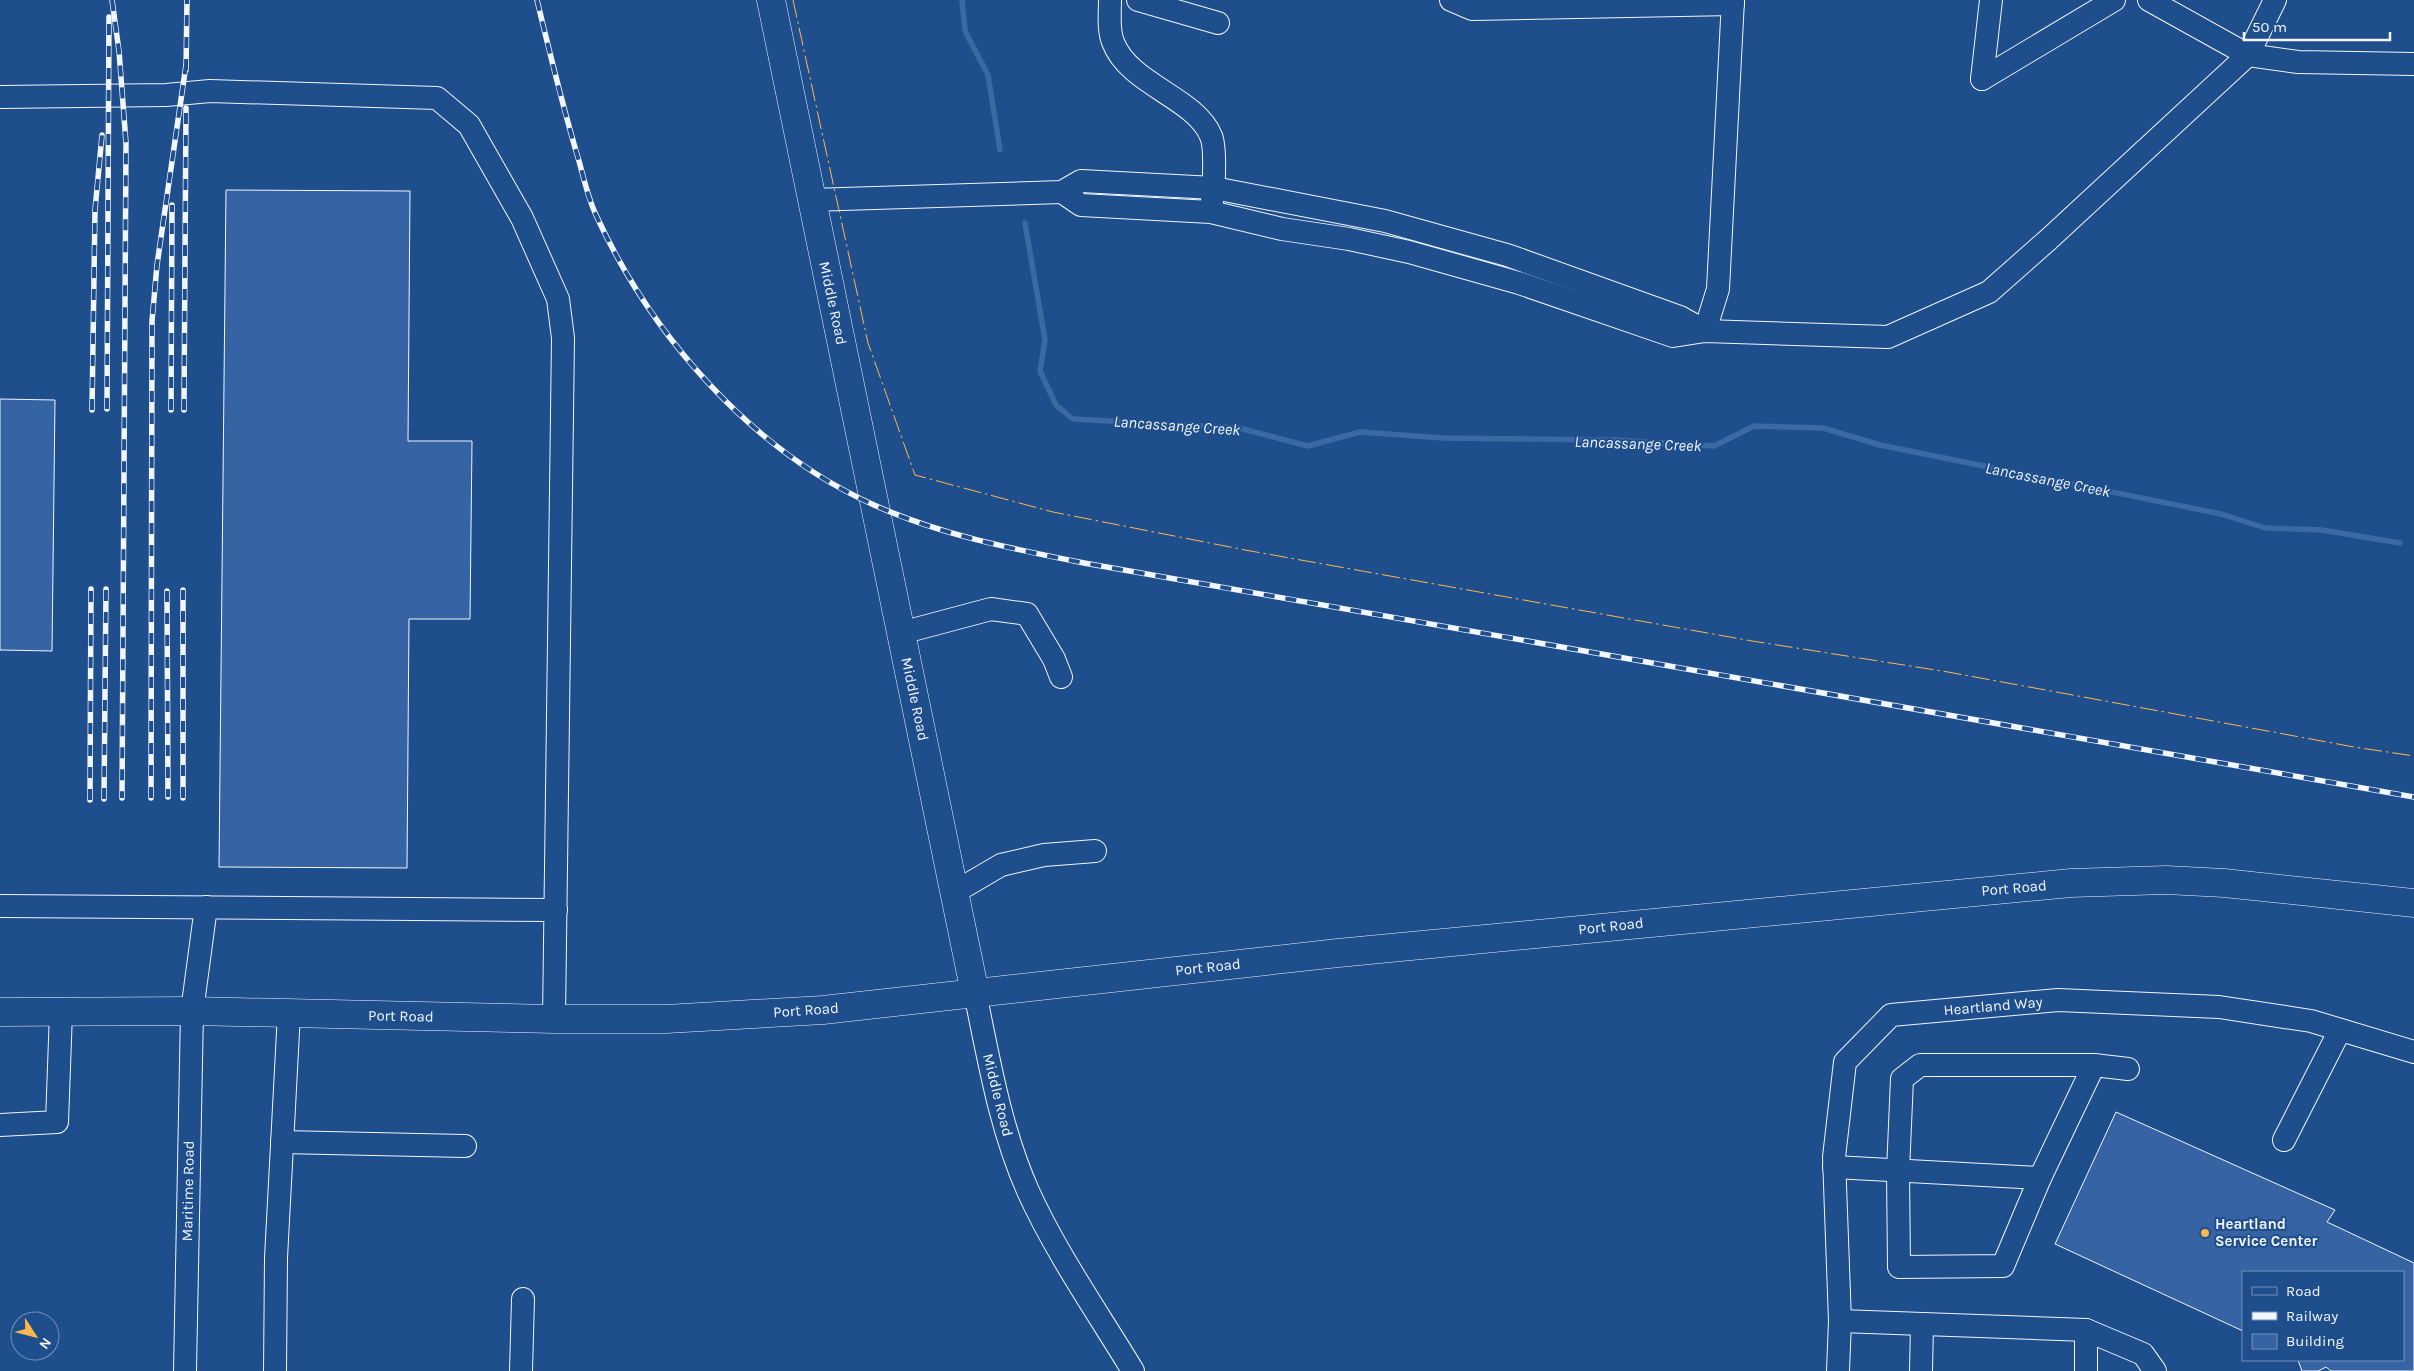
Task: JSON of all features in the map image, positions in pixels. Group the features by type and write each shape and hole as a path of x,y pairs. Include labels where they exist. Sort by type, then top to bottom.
{"main road":[{"name":"Middle Road","path":"771,0 975,993"},
{"name":"Port Road","path":"0,1012 192,1011 554,1019 666,1019 813,1010 1348,952 2071,883 2166,880 2414,903"}],"street":[{"path":"1110,0 1112,40 1122,60 1138,75 1158,87 1202,121 1212,137 1214,188 1211,212"},
{"path":"1138,0 1218,23"},
{"path":"1451,0 1472,9 1733,2 1718,289 1705,331"},
{"path":"1991,0 1982,79 2114,0"},
{"path":"2149,0 2248,55 2298,62 2414,64"},
{"path":"1062,192 1081,205 1211,212 1282,229 1349,239 1409,252 1519,283 1673,336 1705,331 1888,337 1989,292 2248,55 2275,0"},
{"path":"0,97 166,95 210,91 437,98 469,125 526,227 558,299 563,338 554,1019"},
{"path":"811,200 1062,192 1081,181 1214,188 1385,221 1506,254 1680,317 1705,331"},
{"path":"901,633 991,609 1027,614 1054,659 1061,677"},
{"path":"954,892 1002,865 1044,855 1095,851"},
{"path":"0,906 556,910"},
{"name":"Maritime Road","path":"185,1371 192,1011 206,908"},
{"name":"Middle Road","path":"975,993 998,1104 1028,1190 1041,1218 1133,1371"},
{"name":"Heartland Way","path":"1838,1371 1840,1321 1834,1167 1845,1062 1891,1015 2058,1000 2219,1007 2311,1021 2414,1052"},
{"path":"0,1125 58,1122 61,1012"},
{"path":"275,1371 276,1258 289,1013"},
{"path":"2284,1140 2340,1030"},
{"path":"2094,1065 2040,1178 2003,1266 1899,1266 1898,1171 1902,1079 1920,1065 2094,1065 2128,1070"},
{"path":"282,1142 465,1146"},
{"path":"1834,1167 2040,1178"},
{"path":"521,1371 523,1299"},
{"path":"1840,1321 2086,1330 2143,1354 2155,1371"},
{"path":"1921,1371 1922,1324"},
{"path":"2086,1330 2086,1371"}],"building":[{"path":"226,190 410,191 408,441 472,441 470,619 409,619 407,868 219,867"},
{"path":"0,399 55,400 52,651 0,650"},
{"name":"Heartland Service Center","path":"2116,1112 2335,1210 2327,1222 2414,1263 2414,1371 2331,1371 2326,1367 2318,1371 2302,1371 2298,1361 2404,1361 2404,1271 2242,1271 2242,1331 2055,1244"}],"waterway":[{"name":"Lancassange Creek","path":"962,0 965,31 988,75 1000,150"},
{"name":"Lancassange Creek","path":"1025,223 1045,340 1040,371 1056,405 1073,419 1239,428 1308,446 1360,432 1443,438 1616,440 1714,446 1754,426 1823,428 1880,445 2221,514 2265,528 2322,530 2400,543"}],"railway":[{"path":"112,0 119,51 126,143 122,798"},
{"path":"186,70 187,0"},
{"path":"537,0 586,188 596,215 619,260 645,303 676,345 709,384 746,421 786,453 829,482 899,516 977,540 1084,563 2414,797"},
{"path":"107,409 109,17"},
{"path":"151,798 152,321 157,265 186,65"},
{"path":"184,410 186,108"},
{"path":"92,410 95,210 102,135"},
{"path":"171,410 172,205"},
{"path":"90,800 91,589"},
{"path":"104,799 106,589"},
{"path":"183,590 183,798"},
{"path":"167,591 168,797"}],"power":[{"path":"793,0 868,343 915,475 1053,512 1245,550 1752,641 1948,672 2354,747 2414,756"}],"place":[{"name":"Heartland Service Center","path":"2205,1233"}]}
